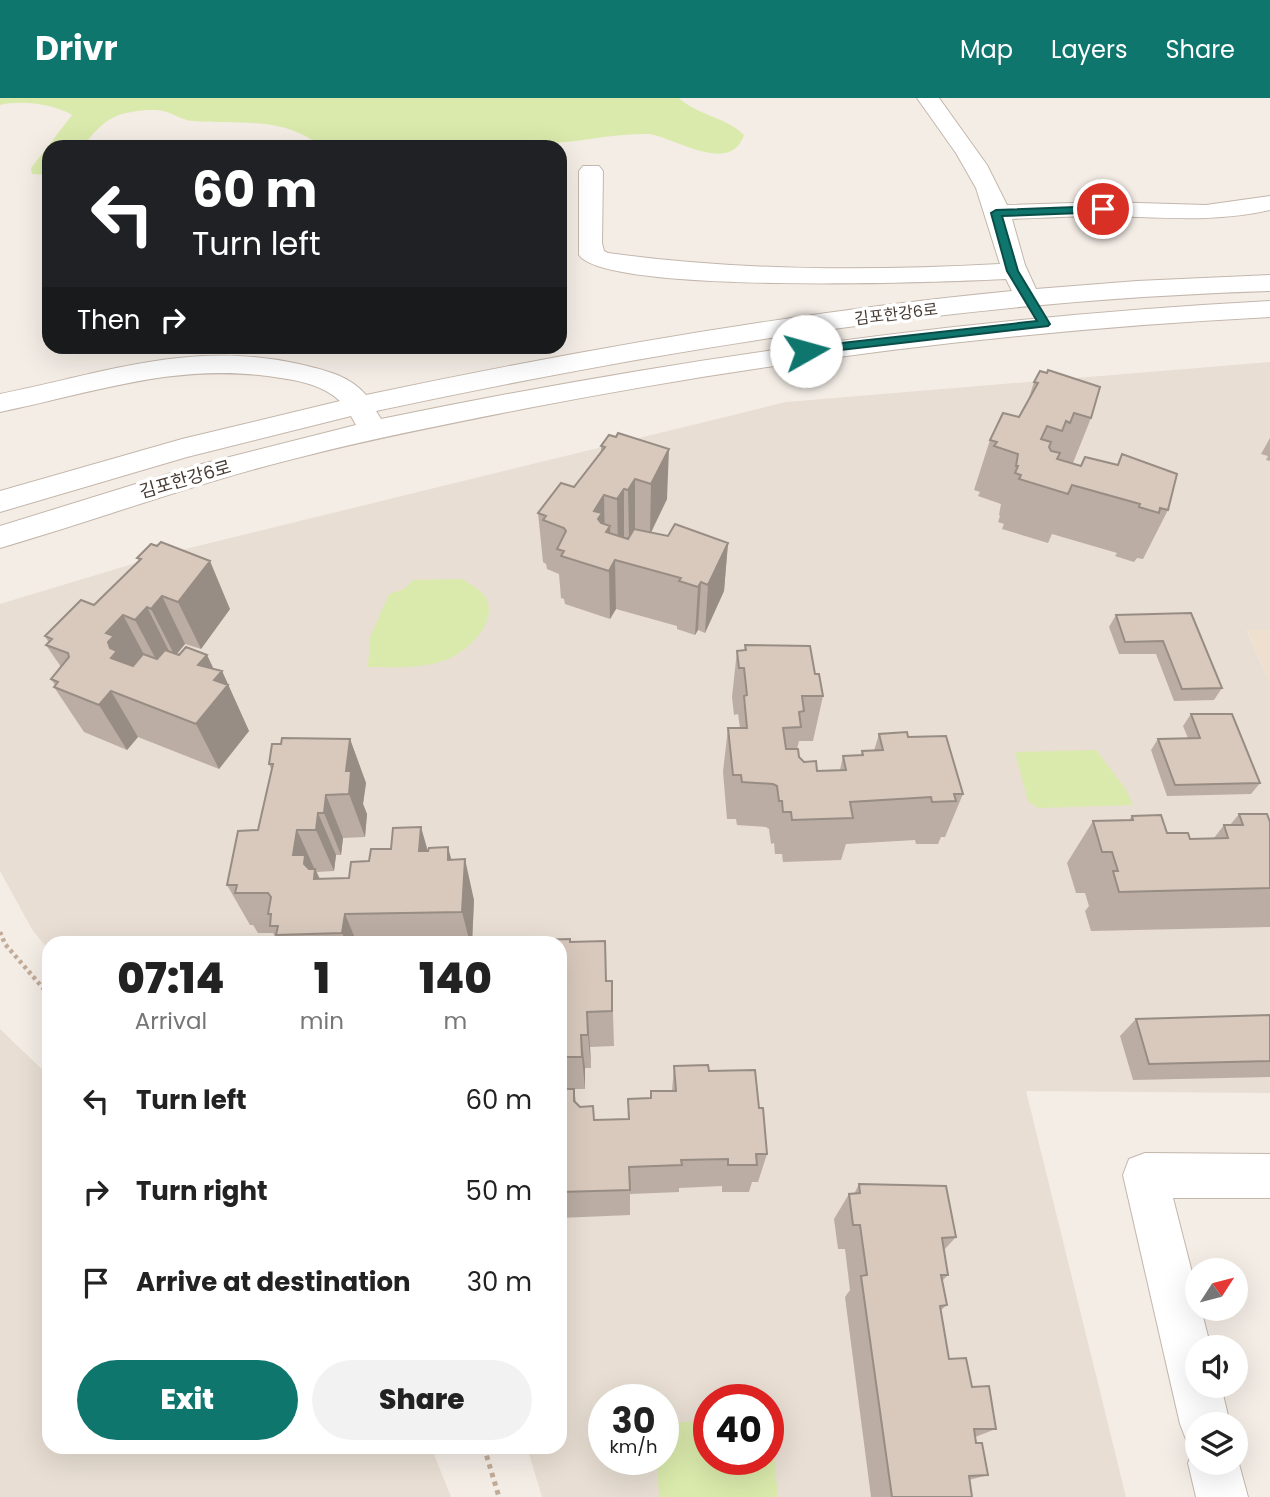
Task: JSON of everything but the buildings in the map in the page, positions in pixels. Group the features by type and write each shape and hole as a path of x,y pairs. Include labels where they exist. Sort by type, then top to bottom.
{"street":[{"path":"928,98 976,166 989,190 1013,271 1044,324"},
{"name":"김포한강6로","path":"591,171 590,243 592,254 601,260 690,271 800,278 1013,271"},
{"path":"996,213 1103,209 1194,215 1236,211 1270,203"},
{"name":"김포한강6로","path":"0,537 163,485 276,453 366,418 652,349 813,324 1029,299 1154,288 1270,283"},
{"name":"김포한강6로","path":"0,502 167,453 366,418 579,389 783,354 1044,324 1270,309"},
{"path":"0,403 175,366 208,362 303,374 340,387 366,418"},
{"path":"1202,1412 1145,1175 1270,1176"},
{"path":"1217,1475 1222,1497"}],"path":[{"path":"0,932 5,944 42,988"},
{"path":"486,1454 499,1497"}],"shaded area":[{"path":"1270,362 1270,630 1247,631 1270,683 1270,1093 1026,1091 1126,1497 542,1497 529,1454 567,1454 567,936 42,936 42,942 33,931 0,871 0,604 169,553 786,402"},
{"path":"1247,630 1270,630 1270,683"},
{"path":"0,1029 42,1069 42,1454 434,1454 451,1497 0,1497"}],"green space":[{"path":"0,98 679,98 729,124 744,135 737,147 726,153 699,151 647,134 567,142 312,140 291,130 259,123 192,121 167,112 143,110 119,115 108,121 88,140 53,140 72,115 37,104 0,105"},
{"path":"42,154 42,175 32,174 31,168"},
{"path":"462,579 476,588 487,600 487,620 477,638 460,652 434,664 368,667 370,637 389,594 404,589 413,580"},
{"path":"1096,750 1125,788 1133,805 1038,808 1028,801 1015,752"},
{"path":"679,1422 693,1422 693,1475 776,1475 778,1497 659,1497 658,1475 679,1475"}],"route":[{"path":"806,351 1044,324 1013,271 996,213 1103,209"}]}
